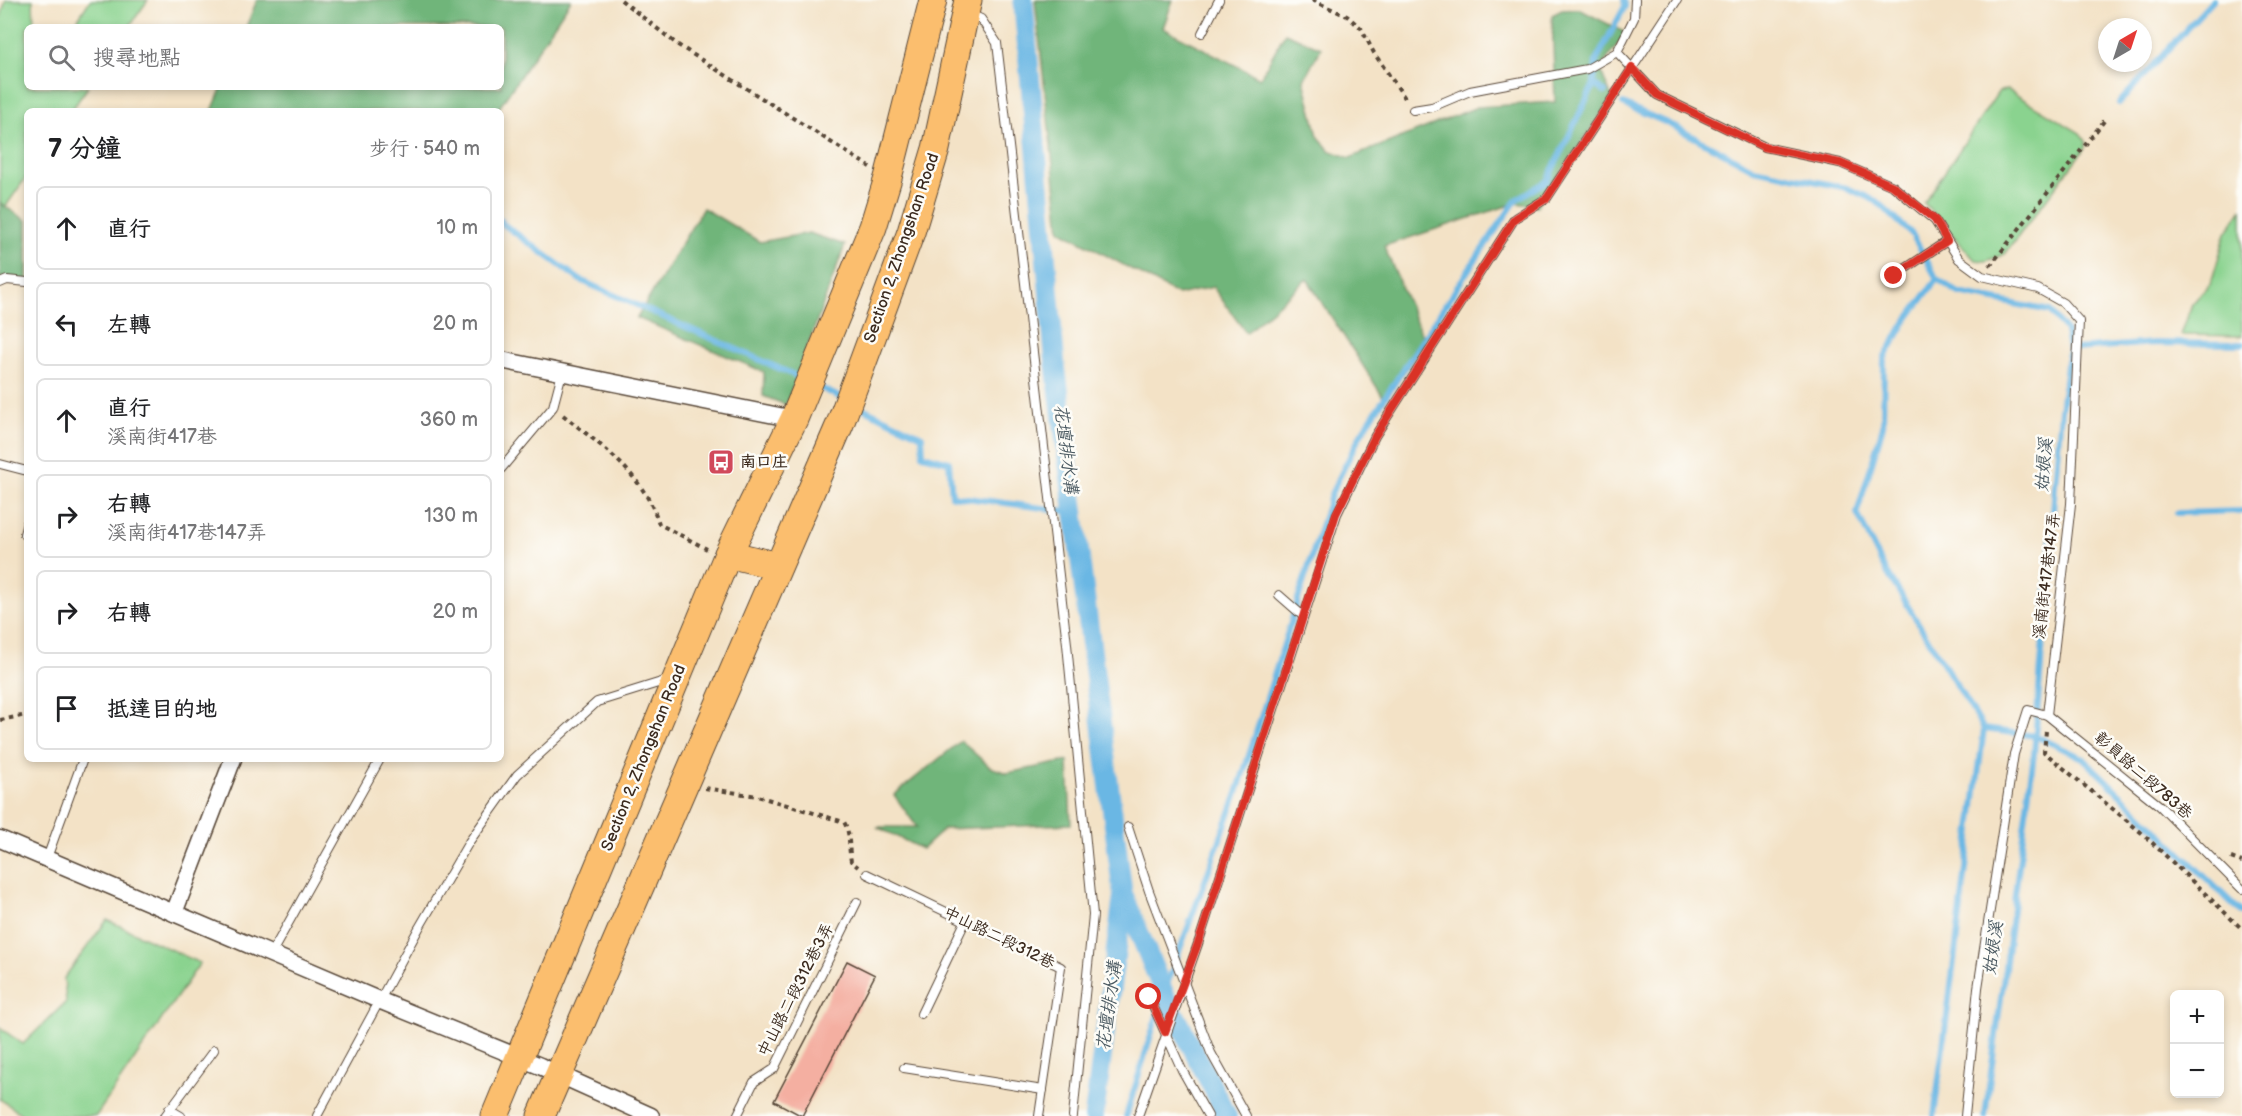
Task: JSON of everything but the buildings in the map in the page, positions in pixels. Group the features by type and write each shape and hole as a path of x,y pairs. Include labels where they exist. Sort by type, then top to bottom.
{"main road":[{"name":"Section 2, Zhongshan Road","path":"541,1116 540,1066 677,677 728,554 798,411 873,227 888,178 933,0"},
{"name":"Section 2, Zhongshan Road","path":"495,1116 540,1066 683,785 840,424 911,232 930,170 967,6"},
{"path":"728,554 778,566"}],"street":[{"path":"504,361 562,373 798,411"},
{"path":"174,913 232,762"},
{"path":"0,839 540,1066 651,1116"}],"lane":[{"path":"1202,33 1220,0"},
{"path":"1413,110 1432,107 1470,91 1587,69 1617,52 1634,18 1635,0"},
{"path":"1137,1116 1200,938 1336,514 1375,436 1515,218 1547,198 1677,0"},
{"path":"967,6 981,19 996,43 1071,686 1093,915 1072,1116"},
{"name":"溪南街417巷147弄","path":"1617,52 1657,95 1764,147 1840,163 1893,186 1935,220 1959,259 1982,276 2038,289 2063,303 2079,321 2071,504 2047,715"},
{"path":"1894,276 1947,241"},
{"path":"0,283 7,280 24,282"},
{"path":"504,465 553,407 562,373"},
{"path":"0,464 24,470"},
{"path":"1279,595 1303,615"},
{"path":"316,1116 469,842 517,775 597,702 677,677"},
{"path":"1965,1116 1978,988 2014,754 2028,710 2047,715"},
{"name":"彰員路二段783巷","path":"2047,715 2160,806 2242,889"},
{"path":"47,858 82,762"},
{"path":"271,954 378,762"},
{"path":"1128,827 1183,982 1211,1053 1246,1116"},
{"name":"中山路二段312巷","path":"867,874 1061,967 1039,1116"},
{"name":"中山路二段312巷3弄","path":"737,1116 754,1082 774,1069 857,902"},
{"path":"921,1014 965,922"},
{"path":"1149,997 1182,1070 1208,1116"},
{"path":"181,1116 167,1112 214,1050"},
{"path":"904,1068 1043,1090"}],"path":[{"path":"621,0 678,45 888,178"},
{"path":"1312,0 1347,16 1361,27 1374,53 1413,110"},
{"path":"1982,276 2104,121"},
{"path":"553,407 620,462 653,504 659,524 707,549 728,554"},
{"path":"2047,715 2044,752 2144,834 2242,929"},
{"path":"0,720 24,716"},
{"path":"683,785 757,796 844,822 849,831 850,861 867,874"}],"green space":[{"path":"6,0 33,0 34,24 24,24 24,90 86,90 73,108 24,108 24,180 6,206 0,203 0,20"},
{"path":"90,0 148,0 131,24 75,24"},
{"path":"257,0 571,0 499,108 213,108 221,90 504,90 504,24 247,24"},
{"path":"1035,0 1173,0 1163,28 1260,78 1285,33 1321,48 1304,80 1318,136 1329,150 1350,158 1477,107 1555,102 1552,15 1562,10 1579,9 1626,33 1600,69 1612,98 1537,206 1516,203 1384,246 1425,343 1385,400 1307,279 1246,333 1213,287 1178,295 1060,230"},
{"path":"2008,90 2080,133 2086,141 2085,148 2005,254 1986,261 1975,260 1924,203 1999,91"},
{"path":"0,203 24,219 24,282 0,278"},
{"path":"703,208 760,242 809,233 845,245 786,405 763,396 764,372 637,318"},
{"path":"2242,209 2242,336 2181,335 2192,304 2211,283 2226,233"},
{"path":"961,741 990,767 1007,773 1068,761 1071,824 944,829 922,849 877,827 917,827 894,795"},
{"path":"107,920 200,963 96,1116 24,1116 0,1099 0,1028 23,1044 66,1002 64,978"}],"waterway":[{"name":"花壇排水溝","path":"1023,0 1055,361 1123,896 1094,1116"},
{"name":"姑娘溪","path":"1605,92 1594,84 1596,61 1625,6 1624,0"},
{"path":"2119,103 2213,0"},
{"path":"1126,1116 1164,993 1237,793 1332,492 1361,434 1517,199 1547,181 1594,84"},
{"name":"姑娘溪","path":"1623,104 1667,123 1754,169 1847,188 1876,201 1912,234 1937,279 1959,293 2050,311 2066,331 2069,350 2061,410 2034,754 1985,1116"},
{"path":"504,225 580,280 803,379"},
{"path":"1934,1116 1984,729 1883,566 1857,513 1883,426 1884,359 1904,324 1937,279"},
{"path":"2075,349 2154,343 2242,344"},
{"path":"815,385 841,398"},
{"path":"856,405 922,436 923,455 949,462 952,496 1074,512"},
{"path":"2177,513 2242,511"},
{"path":"1984,729 2036,736 2083,758 2242,913"},
{"name":"花壇排水溝","path":"1124,896 1164,993 1227,1116"}],"place":[{"name":"南口庄","path":"721,462"}],"route":[{"path":"1149,997 1165,1032 1200,938 1336,514 1375,436 1515,218 1547,198 1632,68 1657,95 1764,147 1840,163 1893,186 1935,220 1947,241 1894,276"}]}
